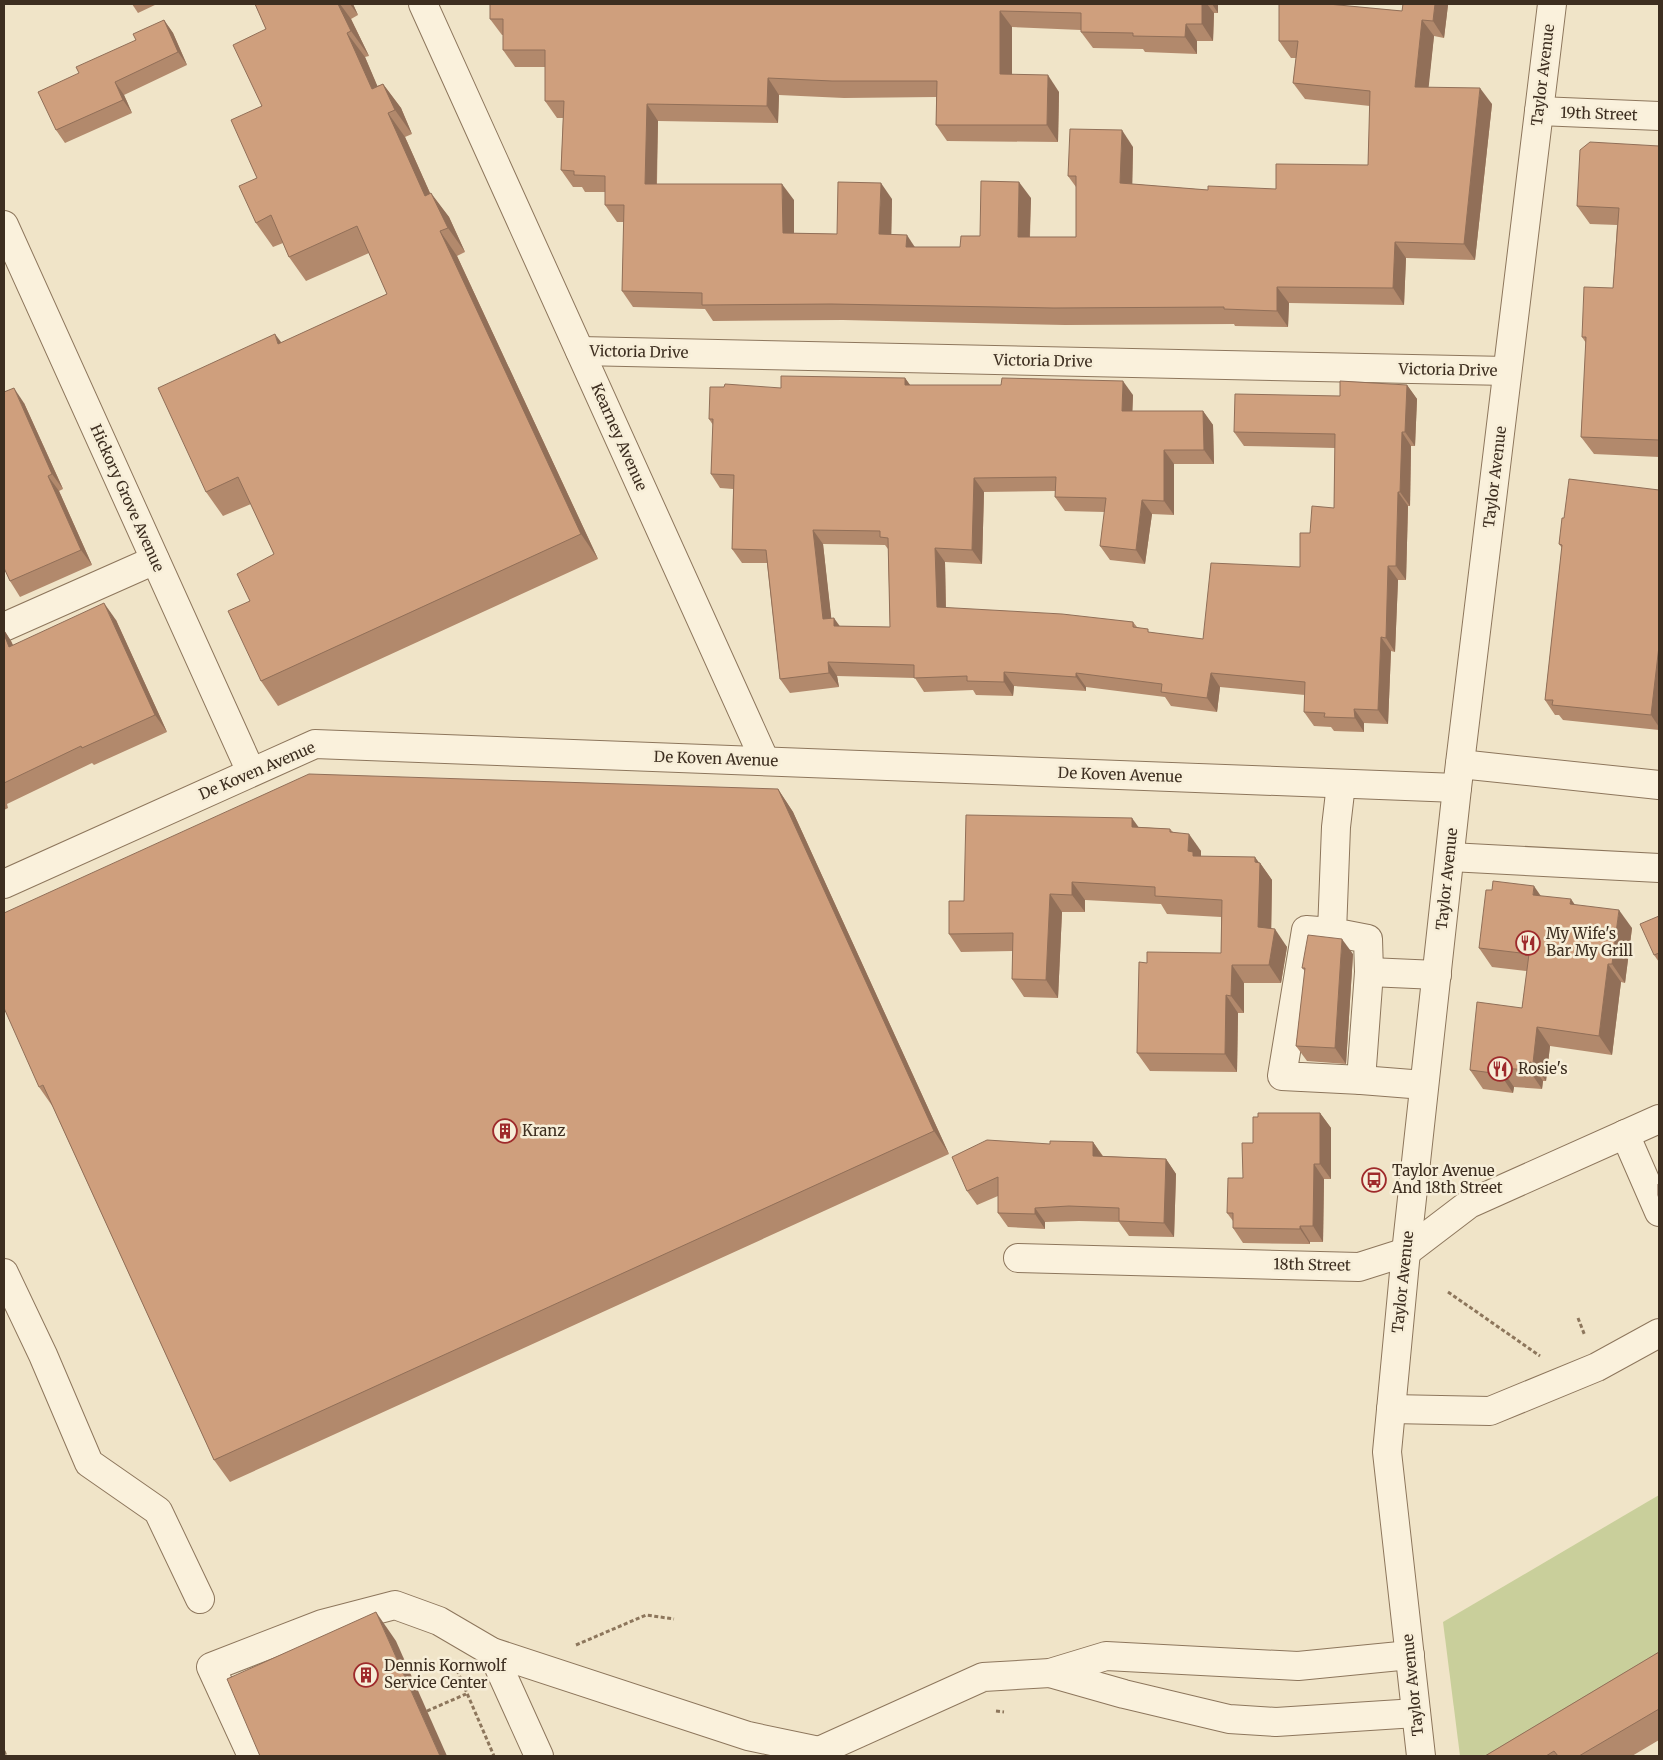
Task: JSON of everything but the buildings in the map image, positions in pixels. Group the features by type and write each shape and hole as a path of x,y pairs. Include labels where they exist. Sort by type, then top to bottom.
{"street":[{"name":"Kearney Avenue","path":"423,4 765,761"},
{"name":"Taylor Avenue","path":"1421,1756 1386,1452 1424,1085 1459,776 1552,4"},
{"name":"19th Street","path":"1539,111 1659,116"},
{"name":"Hickory Grove Avenue","path":"4,225 251,772"},
{"name":"Victoria Drive","path":"580,351 1507,371"},
{"path":"4,628 155,560"},
{"name":"De Koven Avenue","path":"4,884 315,744 1341,784 1459,776 1659,785"},
{"path":"1332,932 1336,827 1341,784"},
{"path":"1450,857 1659,868"},
{"path":"1361,1080 1369,972 1368,939 1332,932 1306,930 1282,1076 1424,1085"},
{"path":"1369,972 1437,975"},
{"name":"18th Street","path":"1018,1258 1360,1267 1406,1252 1469,1204 1659,1119"},
{"path":"1625,1134 1659,1212"},
{"path":"4,1273 89,1463 158,1511 200,1599"},
{"path":"1391,1410 1490,1411 1597,1366 1659,1333"},
{"path":"252,1756 211,1667 322,1624 395,1605 439,1621 492,1652 748,1736 814,1754 982,1677 1050,1673 1106,1656 1298,1666 1410,1655"},
{"path":"492,1652 539,1756"},
{"path":"1050,1673 1124,1694 1229,1719 1276,1722 1416,1712"}],"path":[{"path":"1448,1292 1544,1359"},
{"path":"1578,1318 1588,1341"},
{"path":"574,1647 646,1615 674,1619"},
{"path":"455,1667 494,1756"},
{"path":"427,1711 466,1694"},
{"path":"4,1751 6,1756"}],"green space":[{"path":"1659,1495 1659,1684 1539,1756 1460,1756 1443,1622"}],"place":[{"name":"My Wife's Bar My Grill","path":"1528,943"},
{"name":"Rosie's","path":"1500,1069"},
{"name":"Kranz","path":"505,1131"},
{"name":"Taylor Avenue And 18th Street","path":"1374,1180"},
{"name":"Dennis Kornwolf Service Center","path":"366,1675"}]}
